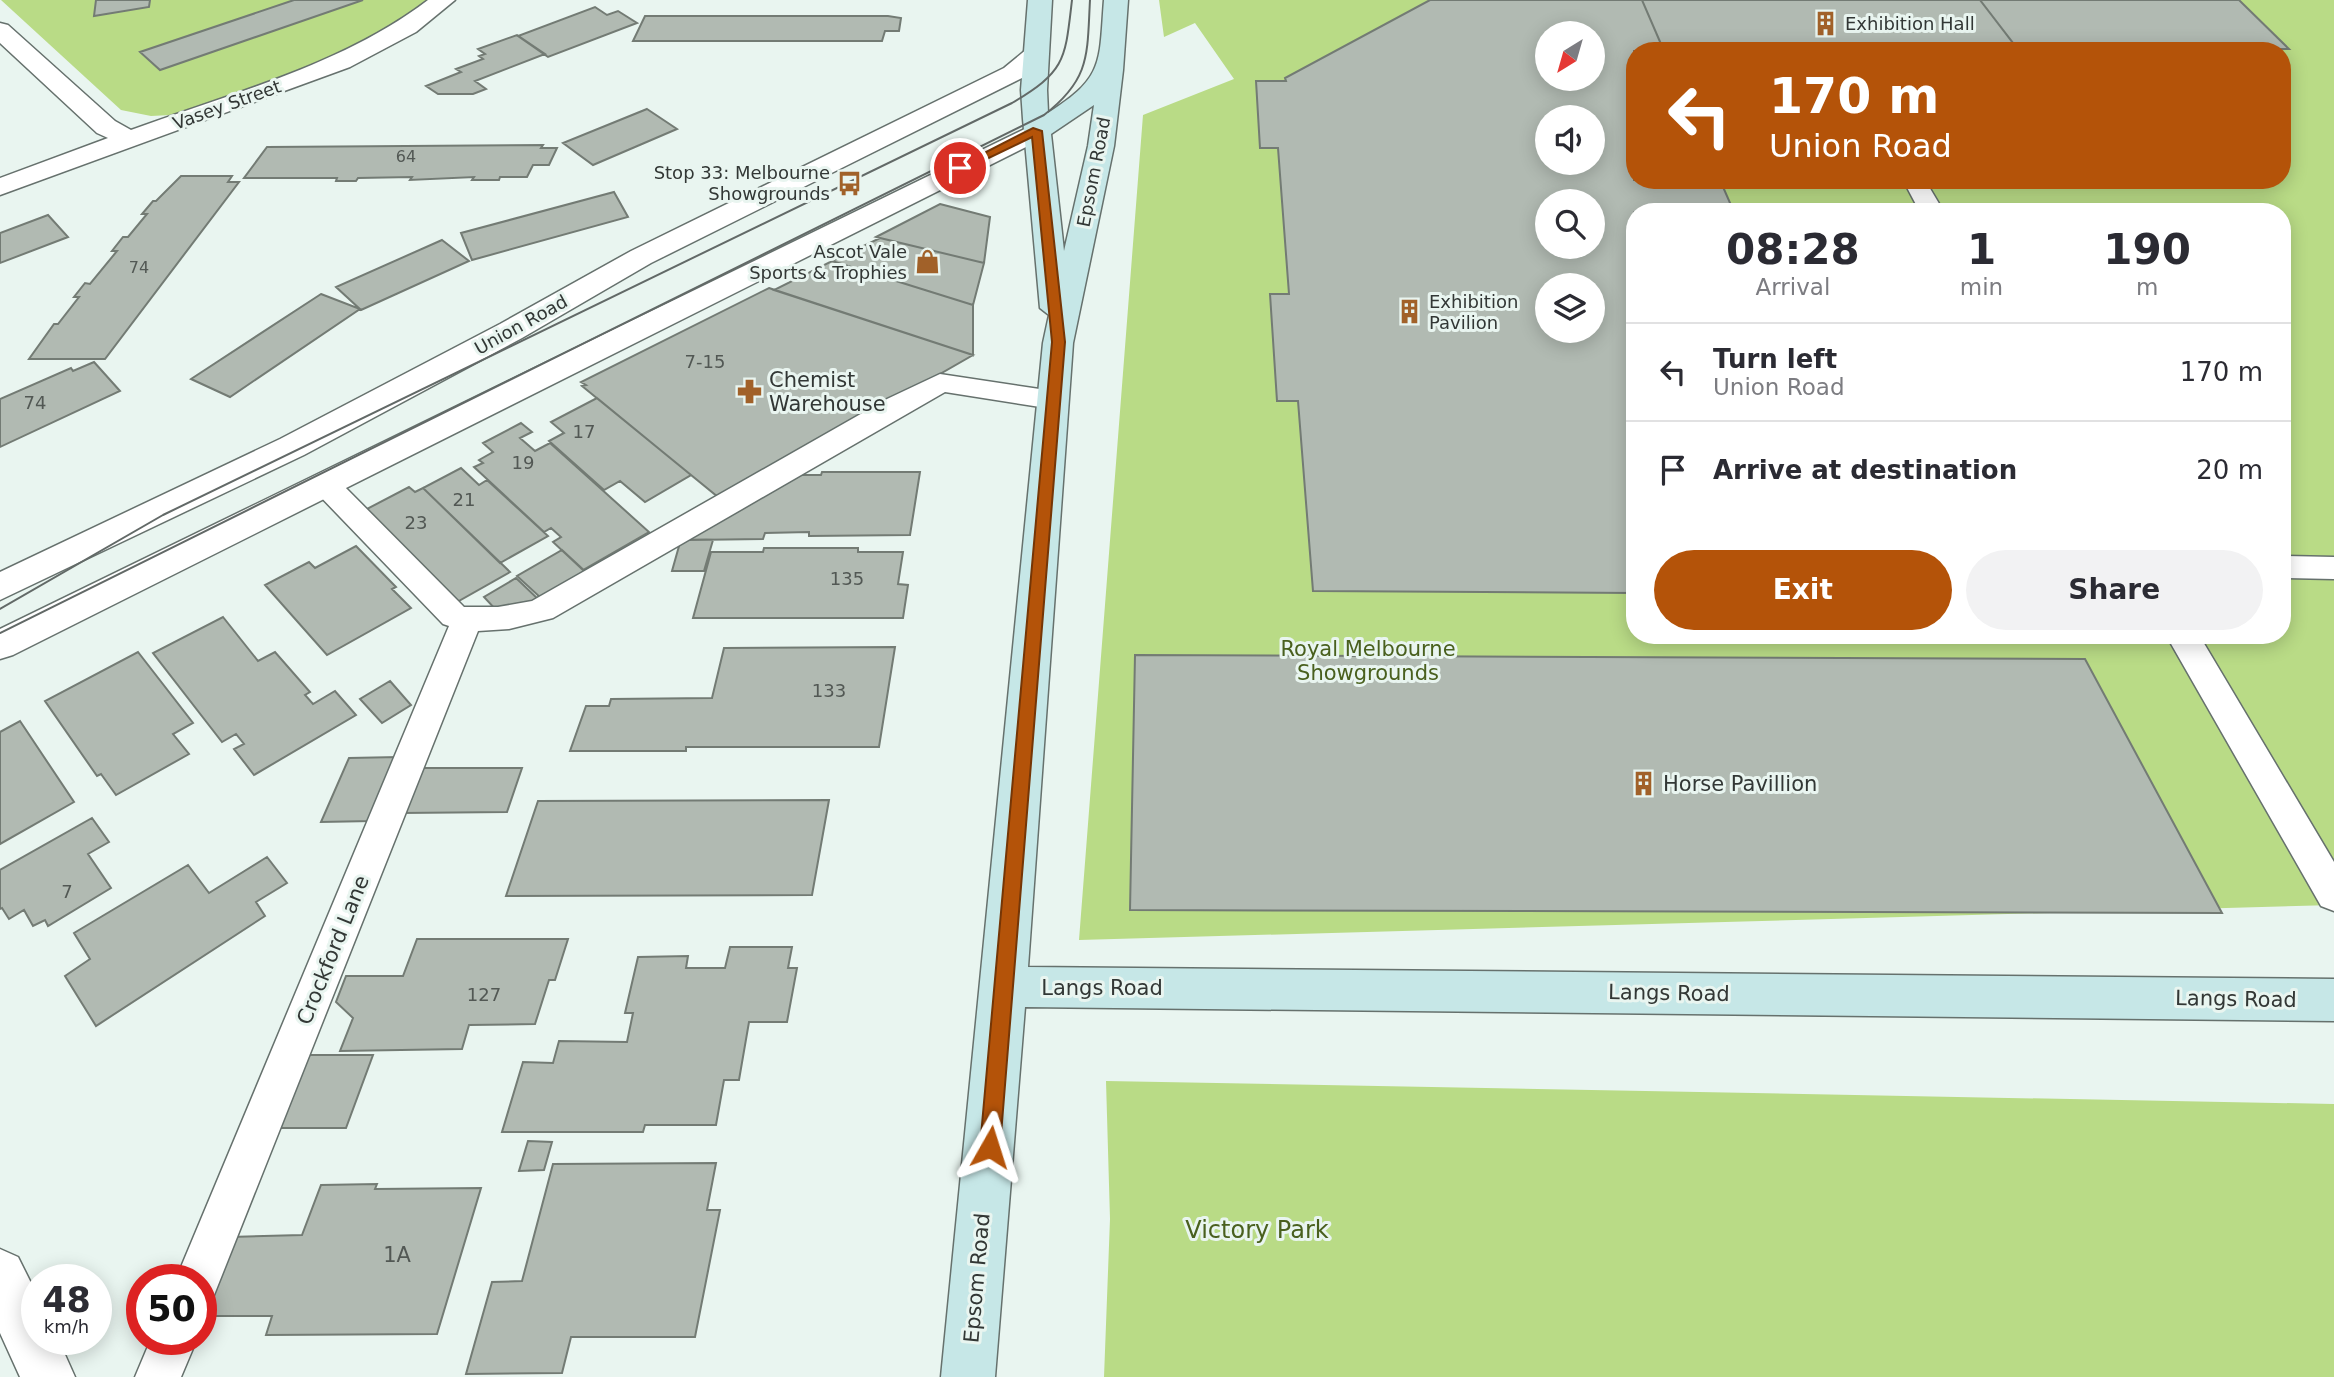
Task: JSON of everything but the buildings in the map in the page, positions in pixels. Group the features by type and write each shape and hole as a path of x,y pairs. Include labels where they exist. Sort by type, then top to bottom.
{"main road":[{"name":"Epsom Road","path":"1040,0 1036,54 1037,131 1058,342"},
{"name":"Epsom Road","path":"968,1377 1058,342 1101,146 1116,0"},
{"path":"1037,131 1088,97 1109,70 1111,62"},
{"name":"Langs Road","path":"1004,987 2334,1000"}],"street":[{"name":"Vasey Street","path":"0,187 341,62 408,27 443,0"},
{"path":"0,30 106,127 131,140"},
{"name":"Union Road","path":"0,587 292,447 511,331 641,257 1002,79 1036,54"},
{"path":"0,645 1037,131"},
{"path":"292,447 325,484"},
{"path":"0,1275 48,1377"}],"lane":[{"path":"325,484 454,616 467,620 523,616 542,610 897,405 940,383 1052,400"},
{"path":"2291,568 2334,568"},
{"name":"Crockford Lane","path":"204,1264 467,620"},
{"path":"2187,644 2334,895"},
{"path":"158,1377 167,1355"}],"green space":[{"path":"1,0 431,0 387,31 315,66 194,109 171,115 151,116 121,110"},
{"name":"Royal Melbourne Showgrounds","path":"1159,0 2334,0 2334,905 1079,940 1143,115 1234,79 1195,23 1164,37"},
{"name":"Victory Park","path":"1106,1081 2334,1104 2334,1377 1104,1377 1110,1219"}],"tram line":[{"path":"0,609 163,515 1012,103 1043,82 1060,62 1067,37 1072,0"},
{"path":"0,633 1044,115 1071,89 1084,64 1090,0"}],"place":[{"name":"Exhibition Hall","path":"1825,24"},
{"name":"Stop 33: Melbourne Showgrounds","path":"850,183"},
{"name":"Ascot Vale Sports & Trophies","path":"927,262"},
{"name":"Exhibition Pavilion","path":"1409,312"},
{"name":"Chemist Warehouse","path":"749,392"},
{"name":"Horse Pavillion","path":"1643,784"}],"route":[{"path":"960,168 1037,131 1058,342 990,1147"}]}
